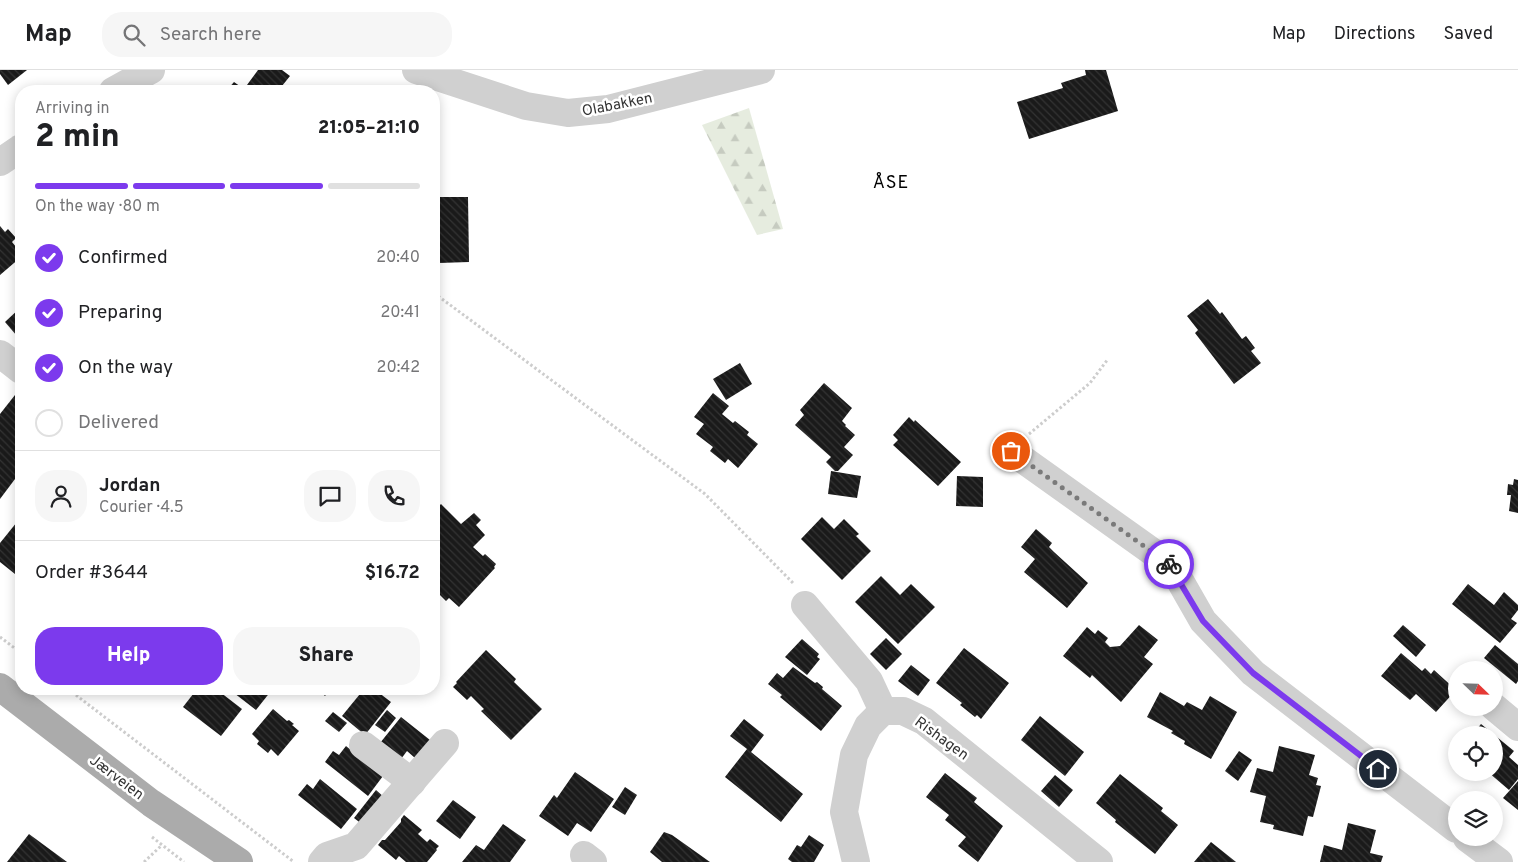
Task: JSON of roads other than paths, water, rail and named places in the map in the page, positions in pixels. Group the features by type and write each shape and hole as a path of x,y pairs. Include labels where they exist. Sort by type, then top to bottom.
{"main road":[{"path":"0,666 15,679"},
{"name":"Jærveien","path":"0,687 151,803 238,862"},
{"name":"Jærveien","path":"36,695 159,791 238,862"}],"street":[{"path":"124,85 151,70"},
{"name":"Olabakken","path":"416,70 526,106 568,113 608,109 761,70"},
{"path":"0,162 15,152"},
{"path":"0,354 15,365"},
{"path":"1011,451 1170,566 1203,621 1253,673 1448,823"},
{"path":"805,605 869,681 882,711 868,726 854,755 844,812 856,862"},
{"name":"Rishagen","path":"882,711 903,711 924,721 1099,862"},
{"path":"1503,714 1518,726"},
{"path":"322,862 327,856 356,846 445,743"},
{"path":"364,745 412,782"},
{"path":"1478,846 1499,862"}],"district":[{"name":"ÅSE","path":"891,182"}]}
